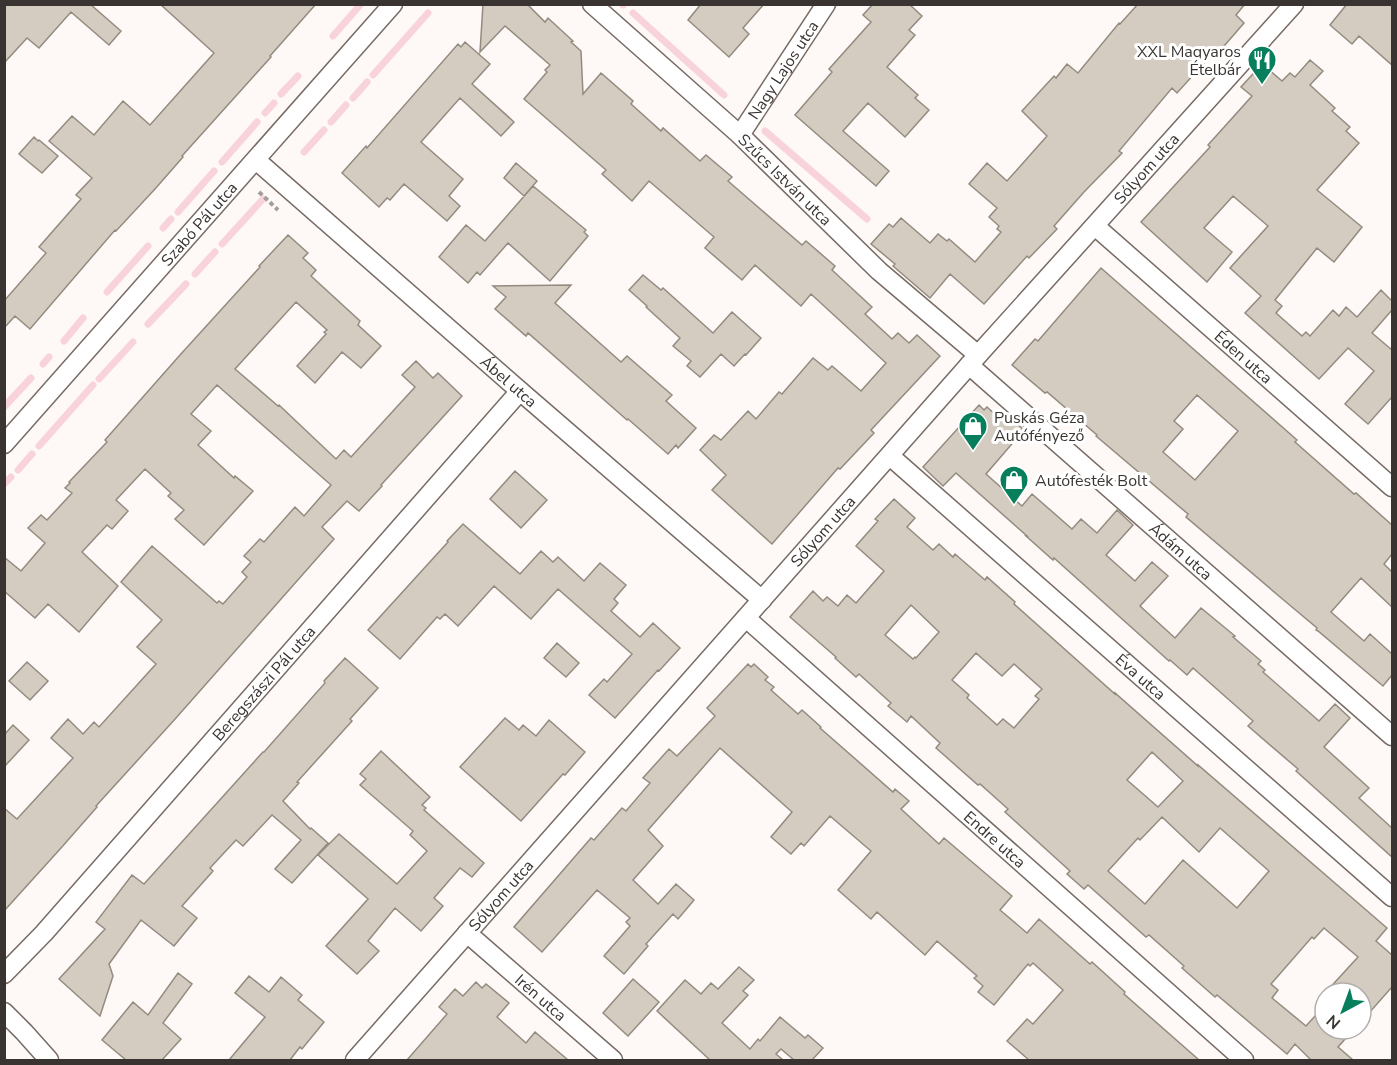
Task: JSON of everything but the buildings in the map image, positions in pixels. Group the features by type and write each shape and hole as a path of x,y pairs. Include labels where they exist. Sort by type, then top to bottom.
{"street":[{"name":"Szabó Pál utca","path":"4,444 393,4"},
{"name":"Szűcs István utca","path":"592,4 740,135 868,261 974,360"},
{"name":"Nagy Lajos utca","path":"740,135 826,4"},
{"name":"Sólyom utca","path":"355,1060 974,360 1294,4"},
{"name":"Ábel utca","path":"256,160 762,600"},
{"name":"Éden utca","path":"1095,225 1392,487"},
{"name":"Ádám utca","path":"974,360 1392,736"},
{"name":"Beregszászi Pál utca","path":"4,974 44,933 520,391"},
{"name":"Éva utca","path":"890,456 1392,897"},
{"name":"Endre utca","path":"746,618 1244,1060"},
{"name":"Irén utca","path":"467,933 613,1060"},
{"path":"4,1012 49,1060"}],"waterway":[{"path":"333,36 361,4"},
{"path":"373,75 428,13"},
{"path":"633,13 724,95"},
{"path":"281,94 298,76"},
{"path":"353,98 367,82"},
{"path":"265,113 274,103"},
{"path":"331,122 346,105"},
{"path":"222,162 257,122"},
{"path":"304,152 324,130"},
{"path":"765,131 867,219"},
{"path":"178,212 214,171"},
{"path":"222,244 263,199"},
{"path":"163,228 171,219"},
{"path":"107,292 148,246"},
{"path":"195,274 215,252"},
{"path":"148,324 186,284"},
{"path":"64,341 83,318"},
{"path":"99,379 133,342"},
{"path":"43,364 49,357"},
{"path":"4,407 31,378"},
{"path":"39,446 93,385"},
{"path":"18,470 32,454"},
{"path":"4,484 11,477"}],"place":[{"name":"XXL Magyaros Ételbár","path":"1262,86"},
{"name":"Puskás Géza Autófényező","path":"973,452"},
{"name":"Autófesték Bolt","path":"1014,506"}]}
